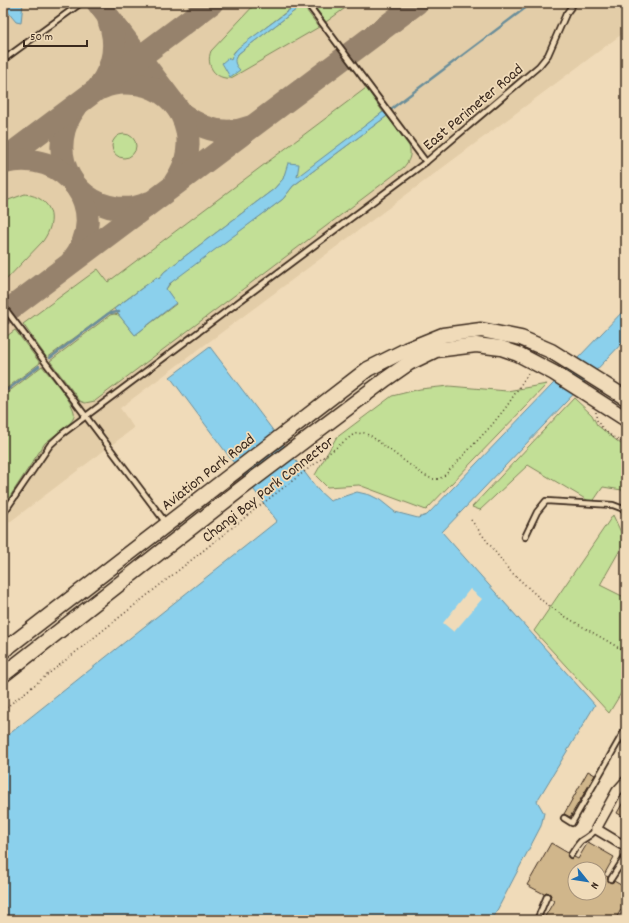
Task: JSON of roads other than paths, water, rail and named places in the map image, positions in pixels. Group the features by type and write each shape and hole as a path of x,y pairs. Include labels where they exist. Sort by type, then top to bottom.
{"main road":[{"name":"Aviation Park Road","path":"3,651 166,523 368,369 406,350 443,335 481,330 508,335 521,338 551,352 598,379 626,398"},
{"path":"3,675 242,488 408,363 436,350 476,344 501,348 518,354 554,373 626,419"}],"street":[{"path":"626,781 617,791 596,829 626,847"}],"lane":[{"path":"3,60 80,3"},
{"name":"East Perimeter Road","path":"307,3 426,162 544,60 551,50 566,14 574,3"},
{"path":"3,514 50,445 86,416 426,162"},
{"path":"3,306 166,523"},
{"path":"525,537 537,512 546,501 613,505 626,510"},
{"path":"564,818 572,823 626,728"},
{"path":"571,854 582,840 590,837 596,829"},
{"path":"611,879 626,856"},
{"path":"537,920 547,896"}],"water":[{"path":"3,3 23,3 21,23 16,22 3,6"},
{"path":"299,3 301,6 239,53 235,62 236,66 240,70 230,77 222,63 228,58 231,60 233,54 238,48"},
{"path":"383,112 387,116 293,186 283,199 169,284 166,289 176,303 135,335 114,309 157,277 159,279 164,272 274,189 283,179 288,163 299,164 297,177"},
{"path":"626,308 626,339 442,532 595,705 537,801 544,813 541,826 492,920 3,920 3,739 277,521 170,377 210,347 318,490 330,501 357,492 370,495 380,500 395,512 418,518 427,515"}],"waterway":[{"path":"391,109 532,3"},
{"path":"50,358 109,313 119,312"},
{"path":"3,393 39,366"}]}
